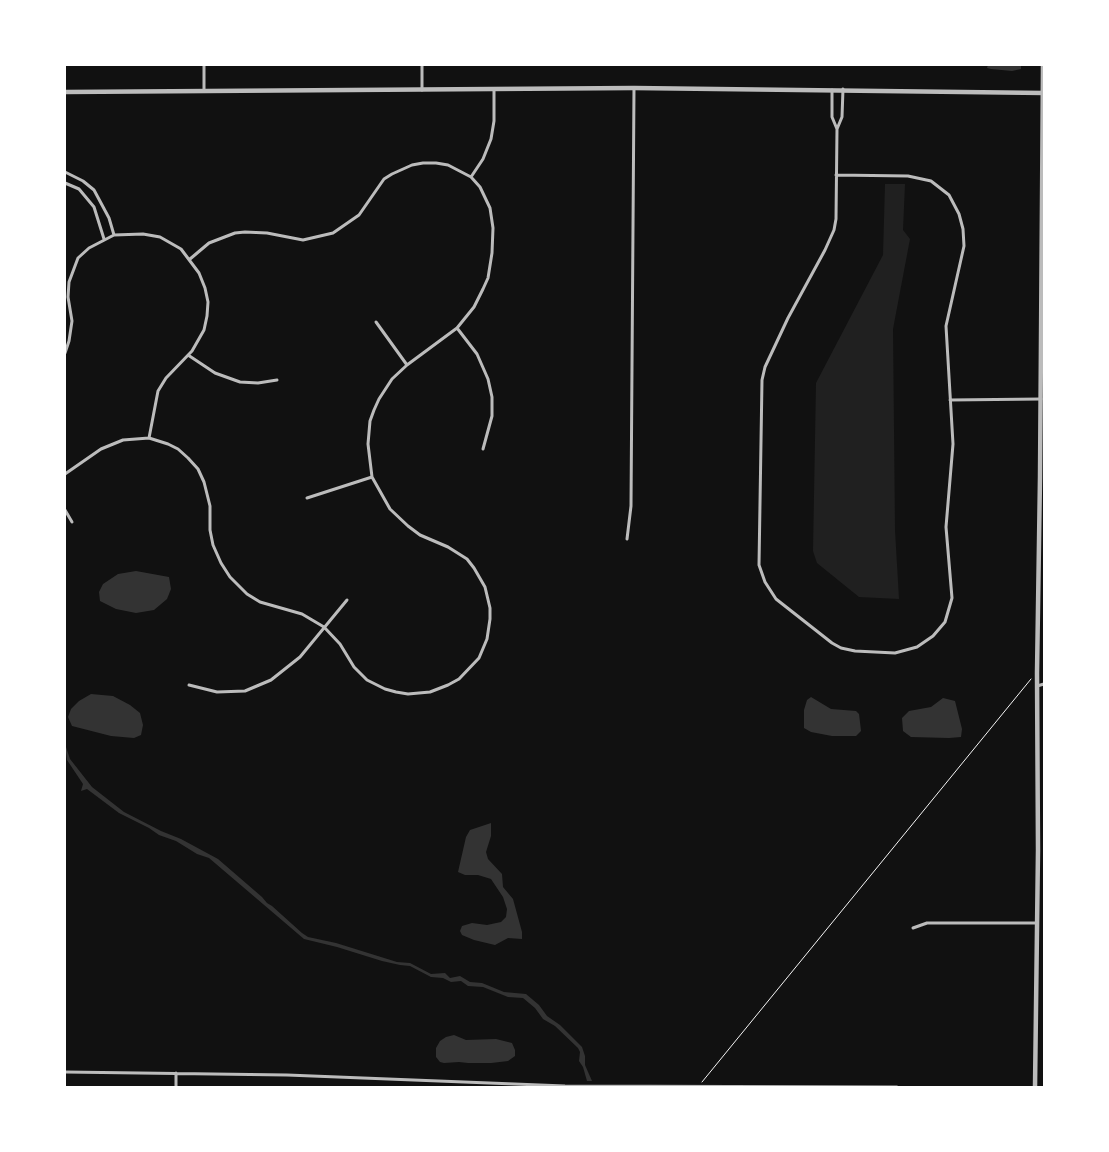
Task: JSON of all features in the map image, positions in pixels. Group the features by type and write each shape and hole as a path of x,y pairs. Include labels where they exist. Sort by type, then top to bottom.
{"street":[{"path":"204,65 204,91"},
{"path":"422,65 422,90"},
{"path":"1035,1087 1037,923 1039,907 1037,673 1041,399 1043,378 1044,65"},
{"path":"65,92 634,88 843,89 1043,93"},
{"path":"628,539 631,506 634,88"},
{"path":"471,177 483,159 491,139 494,121 494,89"},
{"path":"832,89 832,117 837,129"},
{"path":"836,176 908,176 930,181 949,195 964,229 964,246 946,326 953,450 946,527 952,592 950,606 945,622 933,636 922,644 901,652 861,652 841,648 832,643 776,598 765,582 760,565 761,389 763,372 788,318 831,238 836,219 836,176 837,129 842,117 843,89"},
{"path":"65,474 101,449 131,438 149,438 178,449 198,469 208,493 213,545 220,563 235,583 260,602 302,614 324,627 340,644 360,674 385,689 408,694 430,692 459,679 479,658 486,639 490,619 485,586 474,568 458,553 420,535 390,509 372,477 368,449 370,421 379,399 392,379 407,365 457,328 474,307 488,278 492,254 493,228 490,208 480,187 471,177 448,165 423,162 412,165 384,179 359,215 343,228 332,233 303,240 267,233 235,233 209,243 190,259"},
{"path":"65,172 83,181 94,190 109,218 114,235"},
{"path":"79,189 83,181"},
{"path":"65,183 79,189 94,207 104,239"},
{"path":"94,207 102,203"},
{"path":"65,353 72,321 68,297 70,274 78,258 83,253 104,239 114,235 143,234 160,237 181,249 199,273 205,288 208,302 204,330 195,346 166,378 158,391 149,438"},
{"path":"376,322 407,365"},
{"path":"457,328 477,354 488,379 492,397 492,416 483,449"},
{"path":"188,355 215,373 240,382 258,383 277,380"},
{"path":"950,400 1041,399"},
{"path":"307,498 372,477"},
{"path":"65,510 72,522"},
{"path":"189,685 217,692 245,691 271,680 300,657 348,600"},
{"path":"1037,686 1044,684"},
{"path":"913,928 927,923 1037,923"},
{"path":"65,1072 287,1075 565,1086 897,1087"},
{"path":"176,1073 176,1087"}],"path":[{"path":"700,1086 1037,673"}],"shaded area":[{"path":"988,65 1021,65 1021,69 1012,71 991,69 987,68"},
{"path":"885,184 905,184 903,230 910,239 893,329 895,530 899,599 859,597 817,563 813,551 816,383 883,255"},
{"path":"136,571 169,577 171,589 167,599 154,610 136,613 116,609 100,601 99,592 103,584 118,574"},
{"path":"91,694 113,696 140,713 143,725 141,735 134,738 111,736 72,726 68,717 71,709 79,701"},
{"path":"811,697 831,709 856,711 859,714 861,731 856,736 832,736 811,732 804,728 804,710 807,700"},
{"path":"943,698 955,701 962,729 961,737 911,737 903,731 902,718 909,711 931,707"},
{"path":"65,744 70,759 92,787 124,812 218,859 308,937 336,943 397,962 410,963 431,974 445,973 450,978 460,976 470,982 482,983 504,992 526,994 539,1005 547,1016 560,1025 582,1047 585,1065 592,1081 587,1081 579,1061 580,1052 578,1048 555,1026 543,1019 535,1008 523,998 508,997 483,987 468,986 461,981 451,982 443,978 431,977 410,966 382,961 304,939 209,858 197,854 176,841 159,835 119,813 87,789 81,791 83,784 67,760"},
{"path":"491,823 491,836 486,852 488,859 502,874 503,887 513,899 522,932 522,939 508,938 495,945 474,940 462,935 460,931 462,926 472,923 487,925 501,922 506,917 507,909 503,897 491,879 458,872 466,837 470,830"},
{"path":"454,1035 466,1040 496,1039 512,1043 515,1056 508,1061 491,1063 440,1062 436,1057 436,1048 440,1041"}]}
